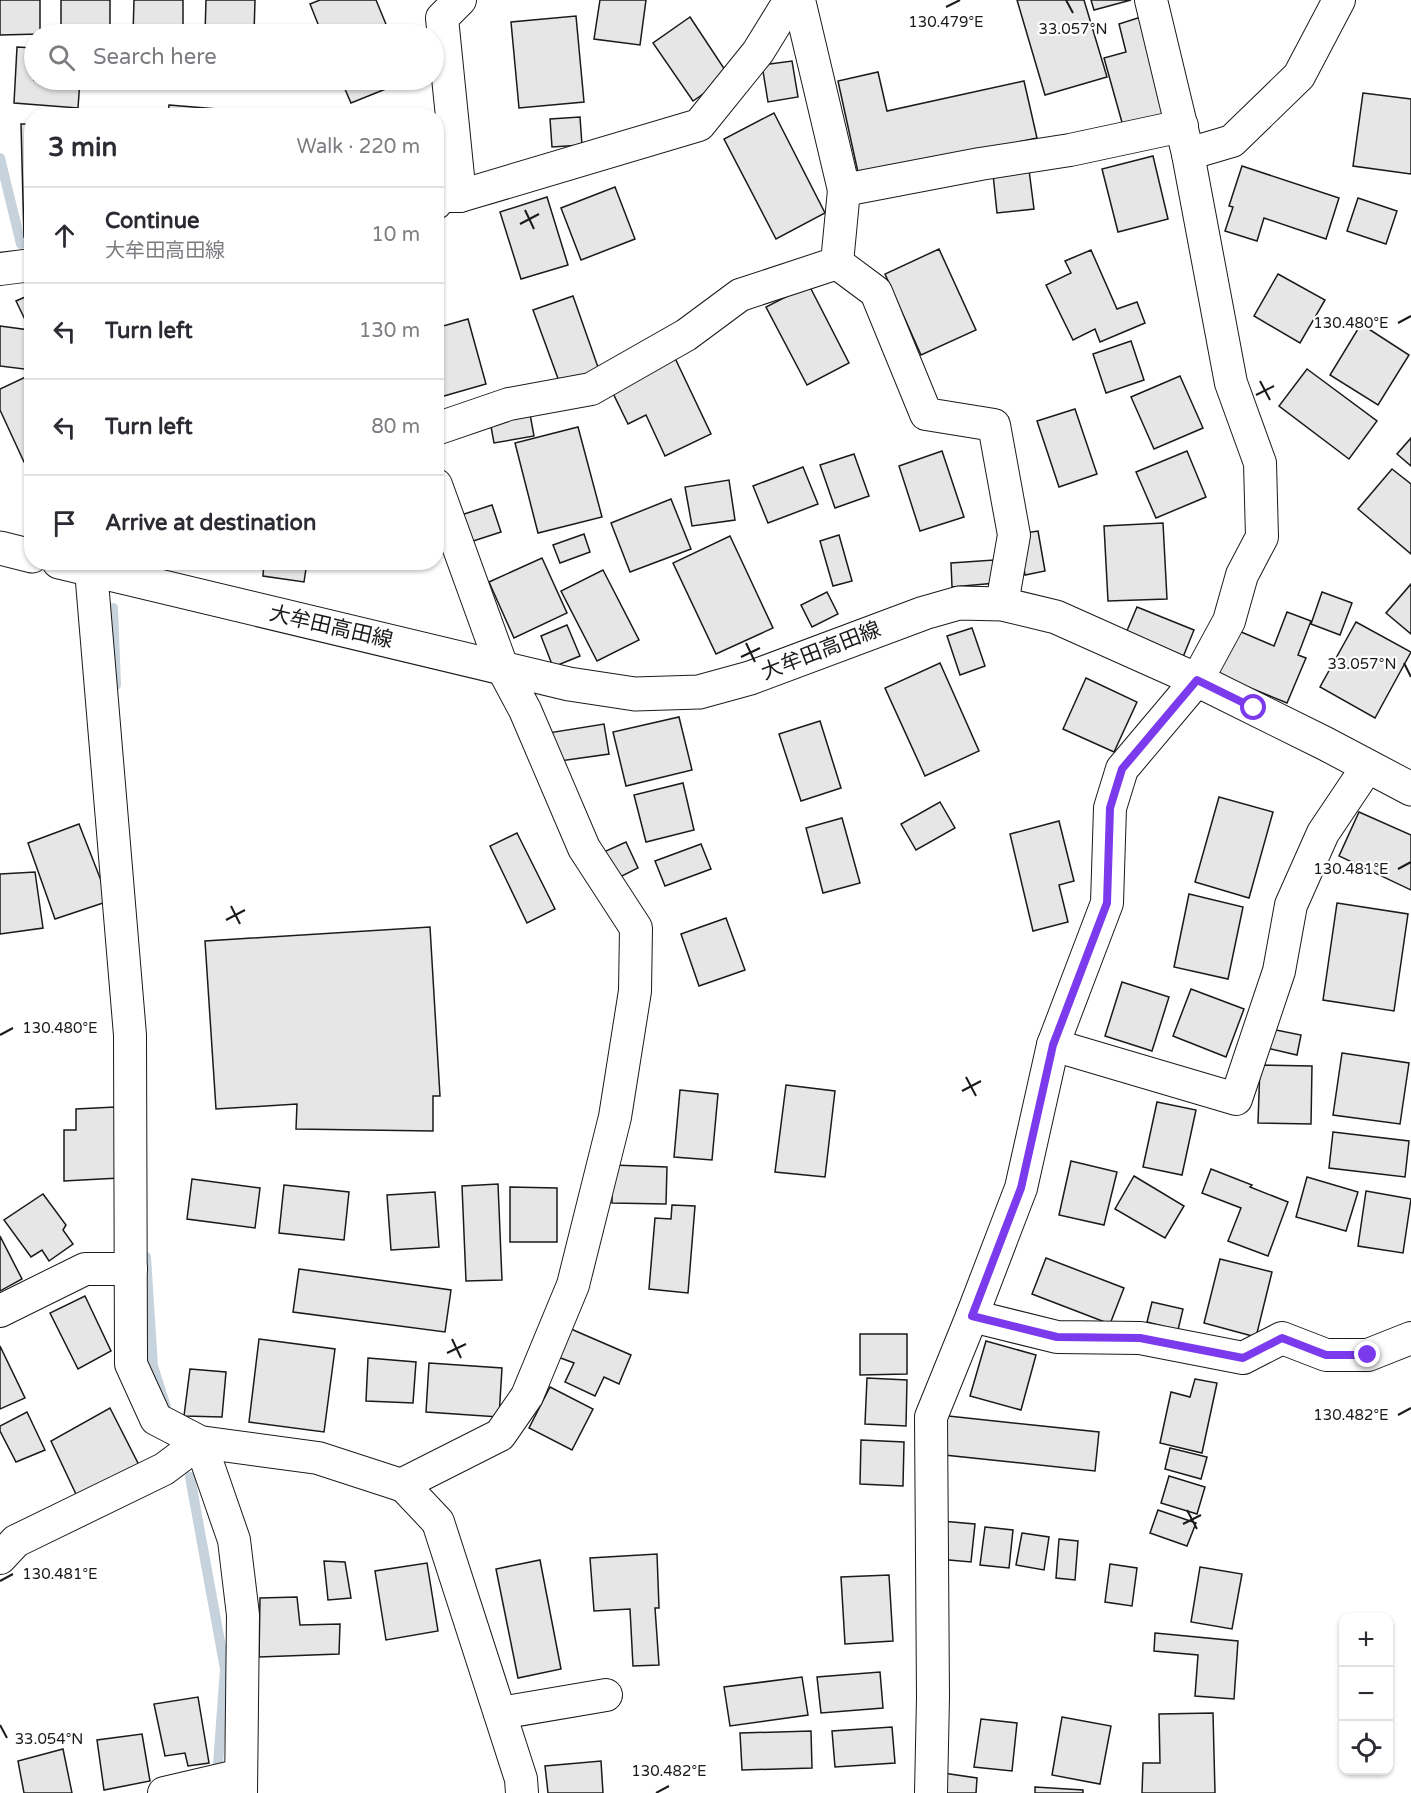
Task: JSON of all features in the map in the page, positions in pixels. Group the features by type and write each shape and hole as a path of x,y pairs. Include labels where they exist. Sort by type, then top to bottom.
{"main road":[{"path":"0,548 24,554"},
{"name":"大牟田高田線","path":"91,570 569,684 635,694 699,692 750,678 924,613 959,603 1002,604 1056,617 1197,680 1411,789"}],"street":[{"path":"442,24 442,18 460,0"},
{"path":"444,79 448,200 699,125 758,52 790,0"},
{"path":"799,0 844,190 837,263"},
{"path":"931,1793 933,1686 931,1417 1021,1188 1053,1045 1107,903 1110,808 1122,769 1197,680 1229,621 1242,575 1262,537 1260,463 1232,383 1185,140 1151,0"},
{"path":"844,190 980,164 1070,150 1185,140 1232,141 1299,76 1339,0"},
{"path":"444,426 509,404 591,389 686,335 740,295 837,263"},
{"path":"837,263 876,292 926,414 994,425 1014,535 1002,604"},
{"path":"0,269 24,266"},
{"path":"401,1485 500,1435 527,1396 573,1285 615,1117 635,991 636,928 584,848 525,710 502,668 444,507"},
{"path":"91,570 130,1035 131,1365 156,1419 200,1442 318,1458 401,1485 438,1522 521,1779 522,1793"},
{"path":"1053,1045 1236,1099 1279,971 1291,905 1323,833 1368,766"},
{"path":"0,1311 85,1269 131,1269"},
{"path":"972,1316 1057,1337 1140,1338 1243,1358 1282,1338 1326,1355 1368,1355 1411,1338"},
{"path":"0,1558 16,1541 164,1469 200,1442"},
{"path":"164,1793 241,1784 243,1615 234,1540 200,1442"},
{"path":"500,1713 606,1695"}],"building":[{"path":"0,0 40,0 40,24 24,24 24,34 0,35"},
{"path":"61,0 110,0 110,24 61,24"},
{"path":"134,0 183,0 183,24 133,24"},
{"path":"206,0 255,0 254,24 205,24"},
{"path":"320,0 376,0 386,24 318,24 310,4"},
{"path":"600,0 646,0 640,45 594,39"},
{"path":"1017,0 1084,0 1107,77 1045,95"},
{"path":"1091,0 1131,0 1094,10"},
{"path":"576,16 584,102 519,108 511,22"},
{"path":"1144,16 1172,112 1123,126 1104,58 1126,52 1119,24"},
{"path":"690,17 729,76 693,101 653,43"},
{"path":"17,47 24,47 24,90 79,90 78,108 14,103"},
{"path":"792,61 798,97 768,102 762,65"},
{"path":"878,72 887,111 1024,81 1037,138 859,177 838,81"},
{"path":"345,90 383,90 351,103"},
{"path":"1363,93 1411,99 1411,174 1353,166"},
{"path":"169,105 205,108 169,108"},
{"path":"774,113 825,213 776,239 724,139"},
{"path":"580,117 582,145 552,147 550,119"},
{"path":"21,124 24,124 24,237"},
{"path":"1153,156 1168,219 1118,232 1102,169"},
{"path":"1242,166 1339,198 1326,239 1264,218 1257,241 1225,231 1233,207 1229,206"},
{"path":"1029,170 1034,209 997,213 993,174"},
{"path":"615,187 635,239 581,260 561,208"},
{"path":"547,197 568,265 521,279 500,212"},
{"path":"1358,198 1397,211 1386,244 1347,231"},
{"path":"939,249 976,330 921,355 885,274"},
{"path":"1091,250 1117,309 1137,302 1145,323 1100,342 1095,329 1073,340 1046,285 1071,273 1065,261"},
{"path":"1278,274 1325,300 1300,343 1254,316"},
{"path":"809,285 849,363 807,385 766,307"},
{"path":"573,296 599,370 560,384 533,310"},
{"path":"24,298 24,318 16,301"},
{"path":"468,319 486,384 444,396 444,326"},
{"path":"1361,324 1409,355 1378,405 1330,375"},
{"path":"0,326 24,329 24,369 0,366"},
{"path":"1131,341 1144,380 1106,393 1093,354"},
{"path":"674,356 711,434 665,456 646,415 628,424 609,385"},
{"path":"1307,369 1377,421 1349,459 1279,406"},
{"path":"1180,376 1203,428 1154,449 1131,397"},
{"path":"24,378 24,462 0,410 0,389"},
{"path":"1075,409 1097,474 1059,487 1037,421"},
{"path":"530,414 534,436 494,443 490,421"},
{"path":"578,427 602,517 538,533 515,443"},
{"path":"1411,438 1411,466 1397,454"},
{"path":"942,451 964,517 920,531 899,466"},
{"path":"1187,451 1206,497 1156,518 1136,472"},
{"path":"854,454 869,496 835,508 820,465"},
{"path":"803,467 818,504 768,523 753,486"},
{"path":"1392,469 1411,484 1411,554 1358,509"},
{"path":"729,480 735,520 692,526 685,487"},
{"path":"671,499 691,549 630,572 611,523"},
{"path":"492,505 501,532 464,544 455,517"},
{"path":"1163,523 1167,599 1108,601 1104,526"},
{"path":"1038,531 1045,571 1025,575 1018,534"},
{"path":"584,534 590,552 560,563 553,545"},
{"path":"839,535 852,581 833,586 820,541"},
{"path":"730,536 773,628 716,654 673,563"},
{"path":"542,558 567,613 514,638 489,582"},
{"path":"994,560 996,583 952,587 951,563"},
{"path":"263,570 306,570 304,582 263,576"},
{"path":"603,570 639,640 597,661 561,591"},
{"path":"1411,584 1411,634 1386,613"},
{"path":"827,592 838,614 812,627 801,605"},
{"path":"1322,592 1352,603 1340,635 1311,624"},
{"path":"1137,607 1194,630 1183,657 1126,633"},
{"path":"1287,612 1311,621 1298,655 1306,658 1287,703 1214,673 1232,628 1274,646"},
{"path":"1356,622 1411,652 1375,718 1320,687"},
{"path":"567,625 580,656 553,667 541,636"},
{"path":"972,628 985,666 960,675 947,636"},
{"path":"940,663 979,751 925,776 885,688"},
{"path":"1086,678 1137,702 1114,752 1063,729"},
{"path":"679,717 692,770 626,786 613,732"},
{"path":"820,721 841,788 801,801 779,734"},
{"path":"604,724 609,754 553,762 548,733"},
{"path":"683,783 694,830 646,842 634,795"},
{"path":"1219,797 1273,812 1249,898 1195,882"},
{"path":"940,802 955,828 916,850 901,824"},
{"path":"1359,812 1411,835 1411,890 1339,856"},
{"path":"842,818 860,883 823,893 806,828"},
{"path":"1059,821 1074,881 1059,885 1068,922 1033,931 1010,834"},
{"path":"79,824 109,901 55,919 28,843"},
{"path":"517,833 555,909 527,923 490,846"},
{"path":"626,842 638,868 610,882 597,855"},
{"path":"701,844 711,869 665,886 655,861"},
{"path":"35,872 43,928 0,934 0,874"},
{"path":"1189,894 1243,907 1228,979 1174,967"},
{"path":"1337,903 1408,914 1394,1011 1323,1000"},
{"path":"726,918 745,970 699,986 681,934"},
{"path":"430,927 440,1096 433,1096 433,1131 296,1129 297,1104 216,1109 205,941"},
{"path":"1122,982 1169,997 1152,1051 1105,1036"},
{"path":"1191,989 1244,1009 1226,1057 1173,1036"},
{"path":"1271,1029 1301,1035 1297,1055 1267,1048"},
{"path":"1342,1053 1409,1063 1400,1124 1333,1115"},
{"path":"1260,1065 1312,1066 1311,1124 1258,1123"},
{"path":"786,1085 835,1091 825,1177 775,1172"},
{"path":"680,1090 718,1094 712,1160 674,1157"},
{"path":"1157,1102 1196,1110 1182,1175 1143,1167"},
{"path":"115,1107 119,1178 64,1181 64,1130 76,1130 76,1109"},
{"path":"1333,1132 1409,1141 1405,1177 1329,1168"},
{"path":"1071,1161 1117,1172 1104,1225 1059,1215"},
{"path":"612,1165 667,1167 666,1204 612,1203"},
{"path":"1211,1169 1288,1202 1268,1256 1228,1241 1241,1208 1202,1193"},
{"path":"1134,1176 1184,1206 1165,1238 1115,1209"},
{"path":"1307,1177 1358,1192 1346,1231 1296,1217"},
{"path":"192,1179 260,1188 255,1228 187,1219"},
{"path":"498,1184 502,1280 466,1281 462,1186"},
{"path":"284,1185 349,1192 344,1240 279,1233"},
{"path":"510,1187 557,1188 557,1242 510,1242"},
{"path":"1366,1191 1411,1199 1403,1253 1358,1246"},
{"path":"435,1192 439,1247 391,1250 387,1195"},
{"path":"43,1194 66,1225 63,1230 73,1244 49,1261 42,1250 31,1257 4,1220"},
{"path":"672,1205 695,1206 688,1293 649,1289 655,1218 671,1219"},
{"path":"0,1236 22,1279 0,1291"},
{"path":"1046,1258 1124,1288 1110,1324 1032,1294"},
{"path":"1220,1259 1272,1272 1256,1337 1204,1323"},
{"path":"299,1269 451,1290 445,1332 293,1312"},
{"path":"85,1296 111,1351 78,1369 50,1313"},
{"path":"1152,1302 1183,1309 1178,1330 1147,1322"},
{"path":"571,1329 631,1355 619,1384 604,1377 595,1396 565,1382 574,1363 558,1357"},
{"path":"860,1334 907,1334 907,1374 860,1375"},
{"path":"259,1339 335,1349 324,1432 249,1422"},
{"path":"986,1341 1036,1355 1021,1410 970,1396"},
{"path":"0,1346 25,1398 0,1409"},
{"path":"368,1358 416,1362 413,1403 366,1401"},
{"path":"429,1363 502,1368 499,1417 426,1412"},
{"path":"190,1369 226,1372 222,1417 184,1416"},
{"path":"867,1378 907,1380 906,1426 865,1424"},
{"path":"1195,1379 1217,1383 1202,1453 1160,1443 1171,1392 1190,1397"},
{"path":"550,1387 593,1409 572,1450 529,1428"},
{"path":"110,1408 144,1475 82,1507 51,1441"},
{"path":"27,1412 45,1450 16,1462 0,1431 0,1426"},
{"path":"939,1415 1099,1432 1095,1471 935,1454"},
{"path":"861,1440 904,1442 903,1486 860,1484"},
{"path":"1170,1448 1207,1457 1201,1479 1165,1469"},
{"path":"1169,1476 1205,1487 1197,1514 1161,1503"},
{"path":"1158,1510 1196,1523 1187,1546 1150,1533"},
{"path":"941,1521 975,1524 971,1562 938,1559"},
{"path":"985,1527 1013,1530 1009,1568 980,1565"},
{"path":"1022,1533 1049,1537 1044,1570 1016,1565"},
{"path":"1059,1539 1078,1541 1075,1580 1056,1578"},
{"path":"657,1554 659,1608 655,1608 659,1665 633,1666 630,1609 594,1611 590,1558"},
{"path":"540,1560 561,1669 518,1678 496,1569"},
{"path":"324,1561 345,1562 351,1598 328,1600"},
{"path":"427,1563 438,1631 386,1640 375,1571"},
{"path":"1110,1564 1137,1568 1132,1606 1105,1602"},
{"path":"1200,1567 1242,1574 1232,1629 1191,1622"},
{"path":"889,1575 893,1641 845,1644 841,1577"},
{"path":"297,1597 300,1625 340,1624 339,1654 259,1657 260,1598"},
{"path":"1155,1633 1238,1641 1234,1699 1195,1696 1198,1655 1154,1651"},
{"path":"880,1672 883,1708 821,1713 817,1677"},
{"path":"802,1677 808,1715 730,1726 724,1687"},
{"path":"198,1697 209,1763 188,1766 185,1753 165,1756 154,1704"},
{"path":"1213,1713 1215,1793 1142,1793 1143,1763 1160,1763 1159,1714"},
{"path":"1062,1717 1111,1726 1100,1784 1052,1775"},
{"path":"981,1719 1017,1723 1012,1771 974,1767"},
{"path":"892,1727 895,1763 835,1767 832,1731"},
{"path":"811,1731 812,1768 742,1770 740,1733"},
{"path":"142,1734 150,1781 104,1790 97,1740"},
{"path":"63,1749 72,1793 24,1793 18,1761"},
{"path":"601,1761 603,1793 548,1793 545,1766"},
{"path":"943,1773 977,1778 976,1793 940,1793"},
{"path":"1035,1787 1083,1790 1083,1793 1035,1793"}],"waterway":[{"path":"0,158 21,244"},
{"path":"113,608 116,685"},
{"path":"146,1257 153,1366 166,1407"},
{"path":"190,1477 225,1669 217,1778"}],"route":[{"path":"1254,708 1197,680 1122,769 1110,808 1107,903 1053,1045 1021,1188 972,1316 1057,1337 1140,1338 1243,1358 1282,1338 1326,1355 1368,1355"}]}
